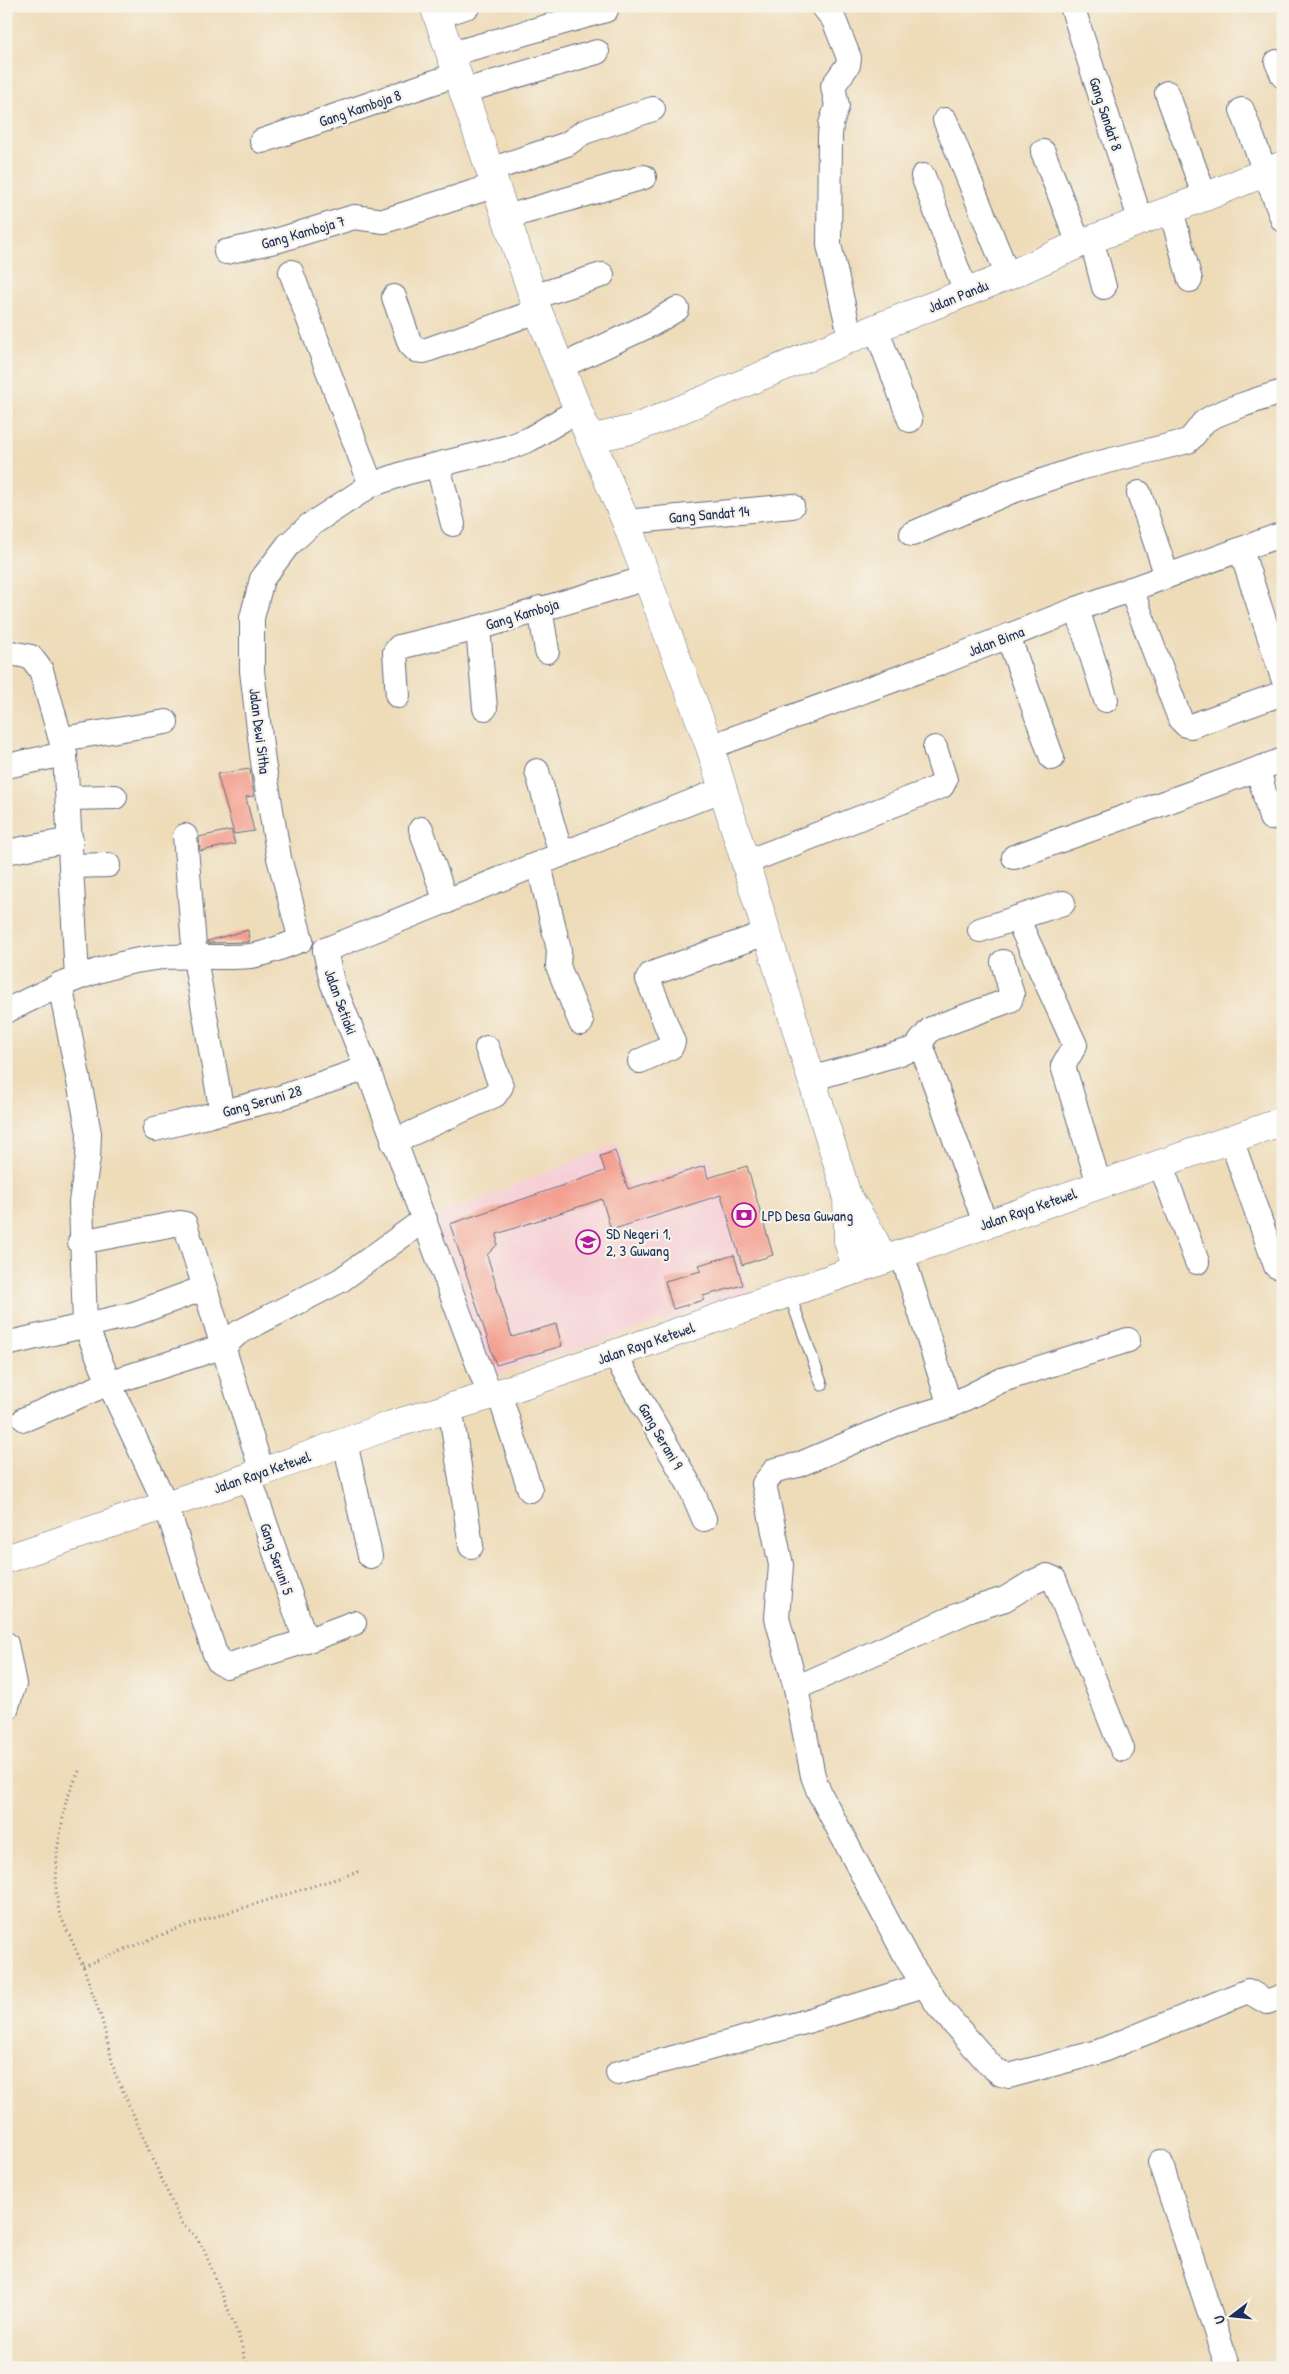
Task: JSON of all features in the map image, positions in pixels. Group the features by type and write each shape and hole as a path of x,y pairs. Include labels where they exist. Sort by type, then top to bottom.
{"street":[{"path":"468,6 436,11 536,304 560,367 626,522 710,747 721,790 847,1195 871,1234 893,1257 950,1406"},
{"path":"823,6 834,20 849,58 848,65 833,86 838,106 831,124 830,136 829,245 850,339"},
{"name":"Gang Sandat 8","path":"1072,6 1141,222"},
{"path":"458,73 606,10"},
{"path":"458,73 597,52"},
{"name":"Gang Kamboja 8","path":"262,141 458,73"},
{"path":"1167,93 1205,197"},
{"name":"Gang Kamboja 7","path":"226,252 279,240 354,218 384,220 493,178 567,144 584,132 653,109"},
{"path":"1242,110 1274,169 1283,220"},
{"path":"945,120 1008,276"},
{"path":"1043,152 1104,287"},
{"name":"Jalan Pandu","path":"590,439 634,430 876,328 1008,276 1088,250 1141,222 1274,169"},
{"path":"923,176 966,293"},
{"path":"507,217 644,177"},
{"path":"1171,210 1190,280"},
{"path":"291,272 371,485"},
{"path":"394,297 410,344 416,350 424,351 602,275"},
{"path":"560,367 652,324 677,308"},
{"path":"876,328 910,420"},
{"path":"912,534 1008,493 1080,468 1188,441 1198,432 1204,422 1252,401 1283,392"},
{"name":"Jalan Dewi Sitha","path":"301,940 278,858 263,762 252,671 252,618 262,579 288,545 310,524 371,485 408,472 510,448 530,439 578,410"},
{"name":"Jalan Pandu","path":"603,466 634,430"},
{"path":"438,466 453,524"},
{"path":"1139,493 1167,576"},
{"name":"Gang Sandat 14","path":"626,522 792,506"},
{"name":"Jalan Bima","path":"710,747 1283,534"},
{"path":"1241,550 1283,678"},
{"name":"Gang Kamboja","path":"398,696 398,647 478,628 540,608 647,578"},
{"path":"1131,589 1180,719 1186,725 1191,726 1283,693"},
{"path":"540,608 547,651"},
{"path":"1077,609 1106,700"},
{"path":"478,628 485,708"},
{"path":"1008,636 1052,758"},
{"path":"6,652 31,657 40,670 64,746 72,866 68,981 88,1133 88,1158 81,1202 80,1242 85,1324 109,1383 166,1505 219,1662 226,1666 306,1641 354,1622"},
{"path":"6,766 64,746 166,722"},
{"path":"744,863 942,786 945,780 935,748"},
{"path":"1014,857 1283,760"},
{"path":"1258,769 1272,818"},
{"path":"537,771 561,854"},
{"name":"Jalan Setiaki","path":"530,1490 495,1394 393,1142 367,1068 332,982 325,950 721,790"},
{"path":"68,798 115,797"},
{"path":"422,829 446,902"},
{"path":"185,836 195,958 222,1113"},
{"path":"6,852 71,840"},
{"path":"72,866 108,865"},
{"path":"539,865 559,950 558,966 581,1023"},
{"path":"980,930 1063,903"},
{"path":"1017,918 1074,1045 1063,1066 1099,1184"},
{"path":"640,1061 671,1047 673,1042 648,979 651,974 766,933"},
{"path":"6,1011 68,981 136,961 155,958 251,956 301,940 325,950"},
{"path":"985,1223 921,1047 924,1035 931,1029 1010,1000 1012,995 1003,962"},
{"path":"811,1079 921,1047"},
{"path":"393,1142 495,1095 501,1086 487,1048"},
{"name":"Gang Seruni 28","path":"155,1128 279,1098 367,1068"},
{"name":"Jalan Raya Ketewel","path":"6,1559 450,1406 495,1394 614,1354 985,1223 1283,1121"},
{"path":"1231,1139 1276,1266"},
{"path":"1160,1163 1197,1262"},
{"path":"847,1195 848,1241 856,1270"},
{"path":"26,1419 109,1383 224,1346 238,1334 341,1280 425,1218"},
{"name":"Gang Seruni 5","path":"80,1242 186,1224 204,1288 224,1346 255,1474 306,1641"},
{"path":"6,1344 134,1314 204,1288"},
{"path":"1128,1340 1002,1380 950,1406 904,1420 798,1465 775,1470 764,1484 781,1565 777,1618 796,1688 808,1757 819,1792 909,1962 940,2008 1001,2074 1009,2076 1098,2052 1248,1991 1267,2002 1283,1996"},
{"name":"Gang Serani 9","path":"614,1354 683,1474 704,1519"},
{"path":"450,1406 471,1546"},
{"path":"345,1442 370,1556"},
{"path":"796,1688 970,1610 1005,1599 1047,1576 1054,1579 1122,1749"},
{"path":"6,1644 14,1684 6,1709"},
{"path":"618,2072 801,2023 924,1985"},
{"path":"1160,2162 1228,2368"}],"lane":[{"path":"789,1293 822,1385"}],"path":[{"path":"79,1771 66,1801 57,1851 56,1892 58,1912 83,1966 102,2020 115,2073 181,2223 197,2238 204,2250 238,2334 248,2368"},
{"path":"83,1966 182,1927 358,1872"}],"shaded area":[{"name":"SD Negeri 1, 2, 3 Guwang","path":"618,1143 628,1182 711,1158 750,1293 492,1376 433,1218"}],"building":[{"path":"250,769 254,796 246,797 254,831 234,834 217,774"},
{"path":"231,830 235,844 200,851 199,837"},
{"path":"248,930 249,942 208,943 207,941"},
{"path":"615,1151 628,1189 705,1166 708,1178 747,1166 773,1255 742,1265 721,1195 611,1230 602,1199 497,1234 497,1245 487,1255 512,1337 556,1324 562,1346 496,1365 450,1224 605,1171 600,1156"},
{"path":"734,1255 743,1285 703,1296 704,1300 673,1309 665,1281 701,1271 699,1265"}],"place":[{"name":"LPD Desa Guwang","path":"744,1215"},
{"name":"SD Negeri 1, 2, 3 Guwang","path":"588,1242"}]}
